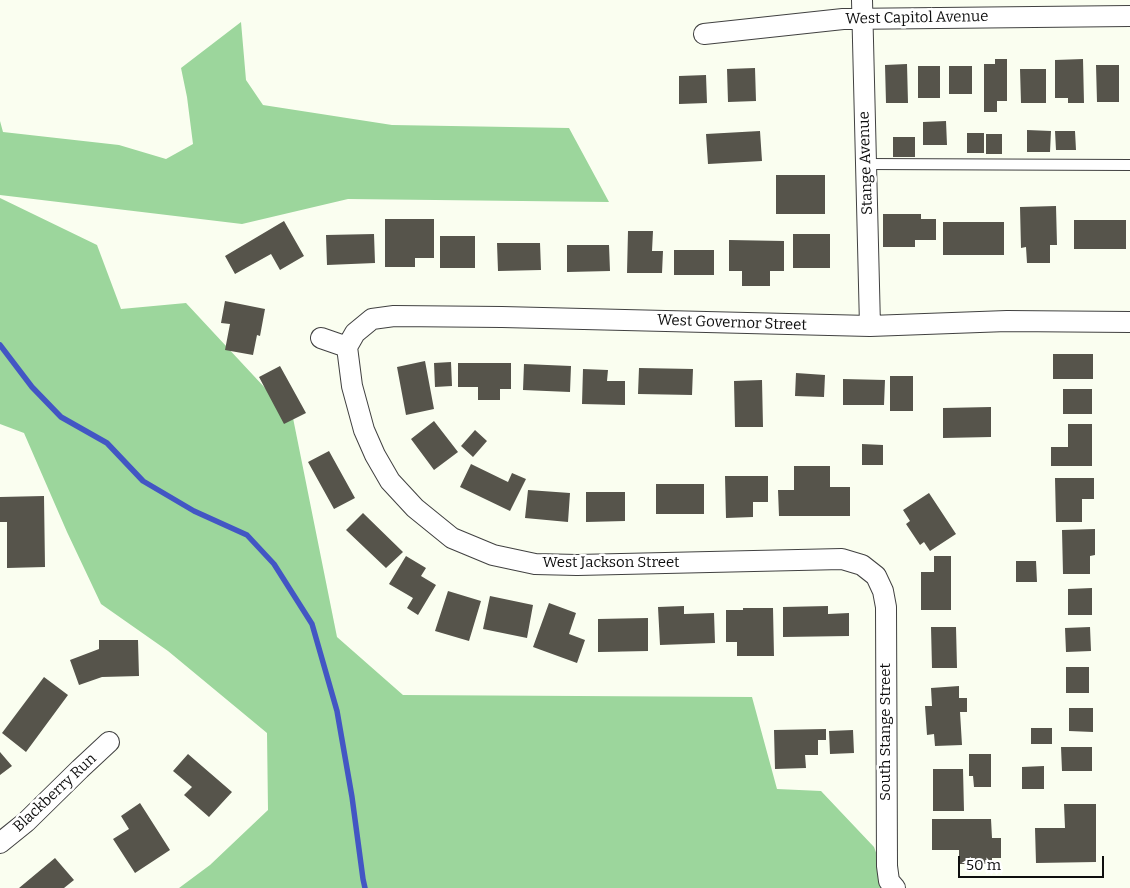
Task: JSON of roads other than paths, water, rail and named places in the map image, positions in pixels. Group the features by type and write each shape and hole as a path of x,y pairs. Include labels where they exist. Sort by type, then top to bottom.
{"street":[{"name":"West Capitol Avenue","path":"704,34 843,19 862,9 1130,16"},
{"name":"Stange Avenue","path":"862,9 870,326"},
{"name":"West Governor Street","path":"347,347 355,334 372,319 394,316 502,316 870,326 1007,321 1130,322"},
{"path":"321,338 347,347"},
{"name":"West Jackson Street","path":"347,347 354,394 364,430 375,455 390,481 415,508 452,538 493,555 535,564 587,565 842,559 862,564 876,576"},
{"name":"South Stange Street","path":"876,576 883,591 886,607 888,866 890,881 895,888"},
{"name":"Blackberry Run","path":"0,843 26,822 109,742"}],"lane":[{"path":"866,164 1130,165"}],"waterway":[{"path":"0,345 32,387 61,417 107,443 143,481 194,511 247,535 274,564 312,624 337,711 365,888"}]}
